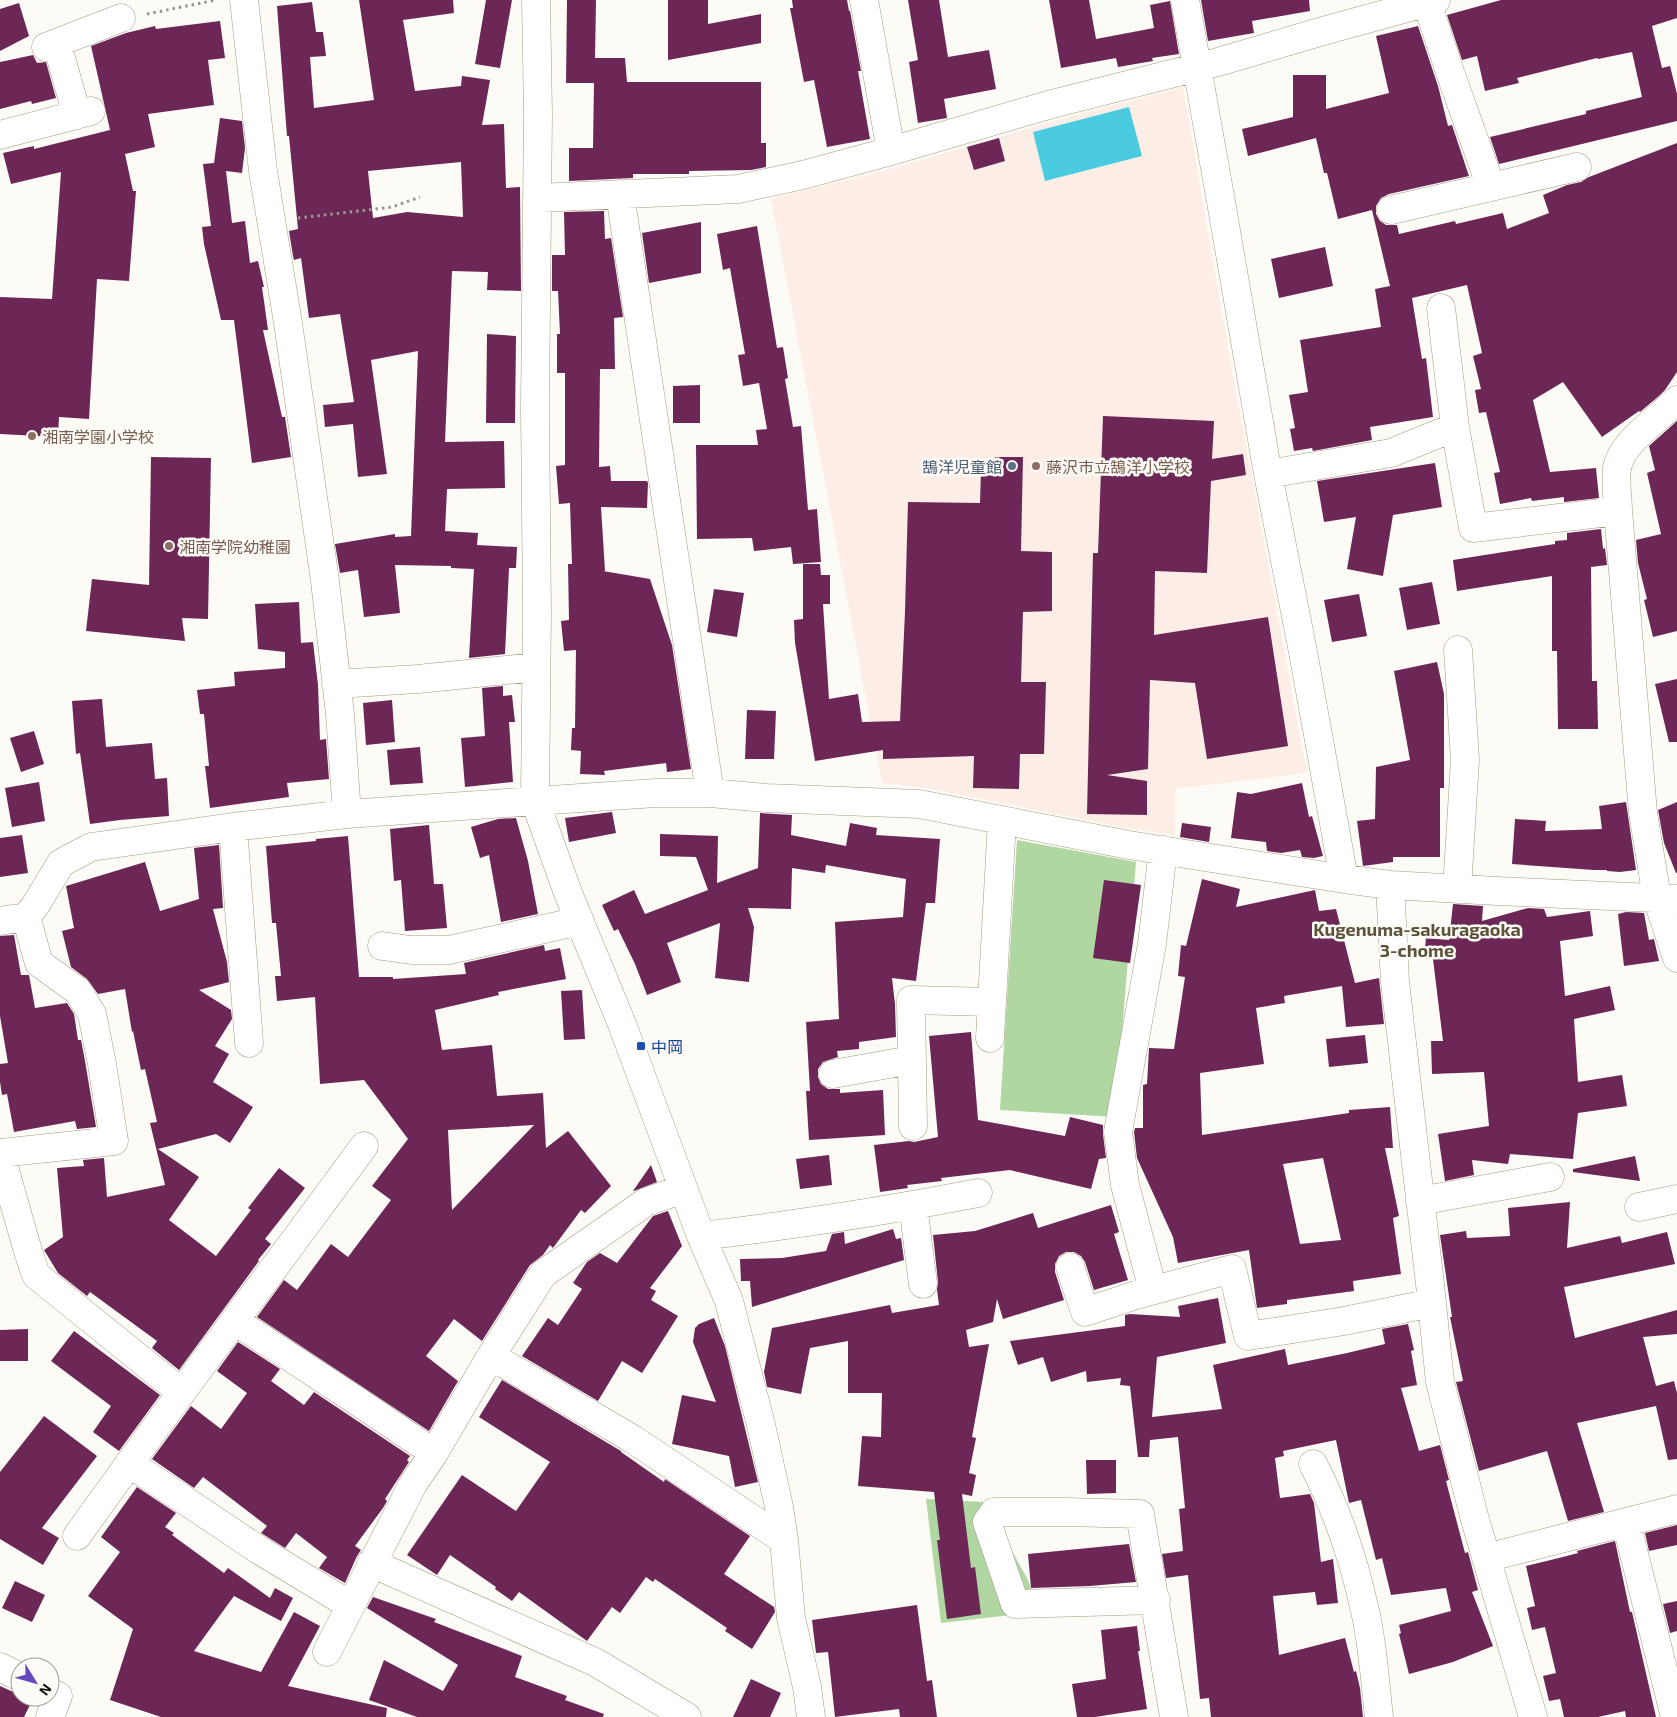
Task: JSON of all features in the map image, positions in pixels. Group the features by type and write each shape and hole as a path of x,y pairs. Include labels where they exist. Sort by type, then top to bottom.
{"street":[{"path":"536,0 538,113 535,397 535,801 580,921 622,1024 701,1236 729,1301 761,1425 779,1507 784,1540 790,1618 807,1687 811,1717"},
{"path":"864,0 891,151"},
{"path":"1184,0 1268,474 1303,652 1344,879"},
{"path":"251,1 263,171 289,333 324,581 336,684 347,814"},
{"path":"537,198 738,189 803,175 1052,104 1196,67 1430,1 1491,187"},
{"path":"0,135 84,113 51,45 121,18"},
{"path":"1390,210 1577,167"},
{"path":"620,194 710,793"},
{"path":"1442,308 1455,427 1473,528 1618,511"},
{"path":"1677,400 1637,435 1624,451 1617,469 1618,511 1643,813 1667,898 1677,958"},
{"path":"1268,474 1391,453 1455,427"},
{"path":"1457,889 1465,760 1458,650"},
{"path":"336,684 536,667"},
{"path":"0,921 26,916 35,906 60,863 91,847 233,827 347,814 656,794 710,793 766,798 919,804 1129,845 1390,885 1667,898"},
{"path":"990,1038 1002,820"},
{"path":"233,827 250,1043"},
{"path":"1153,1290 1125,1185 1118,1132 1152,944 1163,850"},
{"path":"1390,885 1395,982 1440,1382 1486,1558 1532,1717"},
{"path":"26,916 39,963 78,991 92,1014 114,1141 0,1153 36,1276 180,1392"},
{"path":"382,946 411,950 449,950 580,921"},
{"path":"913,1126 911,1000 992,1002"},
{"path":"834,1074 911,1060"},
{"path":"77,1536 180,1392 235,1321 364,1146"},
{"path":"1420,1201 1550,1177"},
{"path":"327,1652 413,1484 434,1453 491,1356 543,1274 646,1202 683,1189"},
{"path":"701,1236 799,1224 978,1193"},
{"path":"1639,1207 1677,1199"},
{"path":"913,1205 923,1284"},
{"path":"1070,1267 1085,1312 1153,1290 1232,1270 1248,1336 1344,1321 1432,1303"},
{"path":"235,1321 434,1453"},
{"path":"491,1356 630,1438 784,1540"},
{"path":"129,1463 259,1550 350,1605"},
{"path":"1313,1464 1336,1512 1365,1612 1379,1717"},
{"path":"1486,1558 1677,1509"},
{"path":"1156,1600 1015,1604 987,1522 994,1512 1140,1514 1156,1600 1174,1717"},
{"path":"1626,1522 1675,1717"},
{"path":"371,1563 595,1662 687,1717"}],"path":[{"path":"121,18 217,0"},
{"path":"271,221 392,207 420,197"}],"shaded area":[{"name":"藤沢市立鵠洋小学校","path":"1183,87 1230,359 1307,773 1175,789 1175,835 1125,828 926,788 882,783 771,199 887,170 1054,121"}],"green space":[{"path":"1017,840 1136,862 1115,1117 1000,1110"},
{"path":"926,1499 984,1502 994,1512 1006,1540 1028,1580 1039,1612 941,1623"}],"water":[{"path":"1129,107 1142,156 1045,181 1033,132"}],"building":[{"path":"359,0 453,0 454,13 403,20 415,91 461,86 462,76 490,80 482,125 504,124 506,188 520,187 521,291 487,290 488,272 452,271 445,442 504,441 505,488 447,489 445,531 478,533 477,545 517,547 516,568 509,568 505,654 469,658 474,569 451,568 451,566 395,565 400,613 364,617 358,570 340,573 335,544 395,534 395,537 411,536 418,351 371,360 387,474 358,477 353,424 325,427 323,405 354,402 340,314 309,318 301,258 294,260 293,256 289,231 298,229 289,136 287,136 277,6 312,2 316,32 323,32 326,56 310,57 314,108 374,100","holes":["461,162 463,217 407,212 373,218 368,171"]},
{"path":"486,0 512,0 500,68 475,64"},
{"path":"567,0 596,0 595,58 625,58 627,82 761,82 761,143 766,143 766,167 751,170 689,171 689,174 633,174 633,178 569,181 569,148 593,148 594,83 566,83"},
{"path":"668,0 708,0 708,24 761,14 761,43 668,60"},
{"path":"792,0 847,0 861,71 858,71 870,139 827,147 814,80 804,82 790,8 793,8"},
{"path":"908,0 939,0 948,57 989,50 996,89 944,99 947,118 918,123 909,62 918,60"},
{"path":"1049,0 1089,0 1096,39 1154,28 1150,5 1170,1 1179,54 1152,58 1153,61 1118,67 1116,58 1061,68"},
{"path":"1201,0 1309,0 1310,11 1252,21 1254,33 1208,41"},
{"path":"1501,0 1677,0 1677,18 1652,26 1662,68 1670,66 1677,94 1677,121 1499,164 1490,137 1586,114 1586,111 1642,97 1632,52 1597,58 1517,78 1519,83 1485,91 1477,56 1462,60 1447,15"},
{"path":"19,3 29,36 0,51 0,9"},
{"path":"220,21 225,58 208,60 214,105 148,114 155,147 125,154 133,191 136,191 129,281 97,279 89,419 59,417 58,437 0,434 0,297 52,299 61,172 11,184 3,153 34,146 34,149 110,130 91,46 126,33 155,26 156,29"},
{"path":"1418,26 1438,86 1448,126 1452,125 1469,176 1389,194 1381,198 1376,206 1376,214 1380,221 1386,225 1397,225 1399,234 1455,221 1456,224 1503,213 1507,229 1549,213 1543,195 1567,185 1581,182 1589,177 1677,143 1677,372 1659,396 1640,412 1602,437 1563,382 1533,400 1550,472 1596,468 1599,498 1564,502 1564,497 1532,501 1531,498 1500,504 1494,473 1500,472 1486,412 1479,413 1475,390 1481,389 1473,356 1482,353 1467,285 1412,298 1422,359 1426,358 1433,417 1370,427 1372,440 1313,451 1312,448 1294,451 1290,429 1295,428 1289,395 1308,392 1300,340 1381,327 1375,289 1390,286 1372,210 1338,219 1316,138 1248,156 1242,129 1293,117 1293,75 1326,75 1326,109 1389,93 1376,36"},
{"path":"33,55 37,63 46,62 56,98 32,104 31,101 0,109 0,62"},
{"path":"220,118 242,121 245,148 242,173 226,171 232,223 245,221 250,263 258,261 264,287 262,287 268,330 263,330 282,417 285,417 291,457 252,463 234,320 221,320 202,227 211,226 203,164 214,163"},
{"path":"999,138 1005,161 974,170 967,147"},
{"path":"604,211 605,239 611,238 623,317 614,318 615,369 600,369 599,467 610,466 611,481 647,481 648,483 647,508 601,507 605,571 603,571 650,579 672,645 691,769 667,772 666,763 604,771 605,775 580,774 581,751 571,750 572,728 575,728 576,650 564,651 561,621 569,620 568,564 572,564 570,503 559,504 556,466 565,465 565,373 557,373 557,334 560,334 558,291 552,291 552,255 565,255 564,212"},
{"path":"701,222 701,273 649,283 642,233"},
{"path":"757,226 777,348 783,347 788,378 785,379 793,427 801,426 808,510 817,509 821,562 793,564 791,547 754,551 752,538 697,539 696,445 758,445 756,430 767,429 759,383 743,386 738,355 745,354 730,268 723,270 717,234"},
{"path":"1325,247 1333,286 1279,298 1271,259"},
{"path":"487,334 516,336 515,423 486,423"},
{"path":"700,385 700,423 673,423 673,386"},
{"path":"1103,416 1214,421 1212,459 1243,454 1246,475 1211,481 1207,573 1155,571 1154,635 1268,617 1288,746 1207,759 1195,683 1150,680 1148,769 1107,775 1147,781 1147,815 1087,814 1093,553 1098,553"},
{"path":"1677,421 1677,631 1653,637 1644,600 1647,599 1638,563 1636,540 1661,534 1647,473 1655,470 1649,446"},
{"path":"151,457 211,458 208,619 182,618 185,641 86,631 92,579 149,585"},
{"path":"995,457 1023,457 1021,551 1052,552 1052,611 1023,612 1021,682 1046,682 1044,754 1020,754 1019,789 973,788 974,756 883,759 883,750 815,761 795,643 794,620 803,619 803,564 820,564 821,575 830,575 830,604 823,604 829,699 858,694 862,722 900,721 908,502 980,503 981,470 994,471"},
{"path":"1435,463 1442,507 1393,515 1383,576 1347,569 1356,517 1324,522 1317,481"},
{"path":"1601,529 1607,565 1591,567 1592,681 1597,681 1598,729 1558,729 1557,651 1552,651 1552,576 1457,591 1453,560 1555,544 1555,541 1567,540 1567,533"},
{"path":"1432,582 1440,624 1407,630 1399,588"},
{"path":"714,589 744,593 737,637 707,632"},
{"path":"1359,594 1367,636 1332,642 1324,600"},
{"path":"299,602 301,643 313,642 318,685 320,740 326,739 329,779 287,783 289,797 210,808 205,766 209,766 204,714 200,714 197,690 235,686 234,672 285,668 285,652 258,649 255,604"},
{"path":"1437,662 1444,694 1444,788 1440,788 1440,857 1393,857 1393,862 1363,866 1357,821 1375,819 1376,767 1410,760 1394,671"},
{"path":"1677,679 1677,742 1669,742 1655,684"},
{"path":"503,686 503,696 512,695 515,722 509,722 513,782 465,787 461,738 485,736 482,688"},
{"path":"102,699 106,747 152,743 155,779 167,778 169,816 90,824 80,753 76,754 72,701"},
{"path":"392,700 395,742 366,745 363,703"},
{"path":"747,710 776,711 774,759 745,759"},
{"path":"34,731 44,764 21,772 10,738"},
{"path":"420,747 423,783 390,785 387,750"},
{"path":"39,782 45,821 12,827 5,788"},
{"path":"1302,783 1309,817 1312,816 1323,856 1314,858 1302,857 1300,850 1281,853 1267,851 1266,842 1231,838 1237,792 1251,794"},
{"path":"1626,802 1636,870 1620,872 1512,864 1515,819 1546,821 1545,831 1602,829 1599,806"},
{"path":"1677,802 1676,873 1664,843 1658,810"},
{"path":"612,812 616,833 569,842 565,818"},
{"path":"760,813 792,815 791,835 846,846 850,823 877,828 876,835 940,839 935,903 926,903 916,981 892,978 896,1037 859,1042 859,1049 837,1051 838,1057 823,1062 818,1069 818,1077 821,1084 828,1089 840,1089 840,1093 883,1090 885,1135 809,1140 806,1091 810,1091 806,1022 839,1019 835,922 903,917 906,879 826,865 825,873 792,868 791,909 748,908 754,927 749,982 715,978 720,923 667,943 681,982 647,995 618,929 614,931 602,905 634,890 645,914 708,890 696,857 660,856 660,834 718,836 717,883 758,868"},
{"path":"516,818 528,861 538,914 501,922 489,855 480,858 471,827 498,819"},
{"path":"1182,823 1211,827 1209,842 1180,837"},
{"path":"429,825 434,884 443,884 447,928 405,931 401,880 394,881 390,829"},
{"path":"22,835 28,873 0,877 0,838"},
{"path":"348,836 359,977 393,977 393,979 466,974 464,963 544,945 545,951 560,948 566,979 498,992 499,995 435,1010 442,1050 492,1045 497,1096 543,1093 546,1148 568,1131 611,1186 585,1213 581,1210 553,1248 550,1245 543,1255 530,1265 482,1341 454,1319 426,1356 458,1381 429,1431 257,1317 284,1280 297,1290 331,1244 348,1257 391,1200 372,1186 408,1139 364,1080 320,1084 315,997 277,1001 275,976 281,976 276,923 272,923 266,846 316,841 316,839","holes":["534,1125 452,1210 448,1130"]},
{"path":"219,845 223,908 213,909 227,962 229,982 199,990 231,1010 232,1019 215,1046 229,1054 213,1082 253,1107 230,1143 216,1134 158,1149 199,1177 169,1220 216,1256 251,1210 248,1208 279,1168 305,1188 265,1239 271,1244 179,1370 152,1348 157,1341 90,1292 87,1296 58,1273 44,1250 63,1237 57,1168 84,1166 83,1160 104,1158 107,1197 165,1185 150,1123 157,1122 145,1069 141,1070 125,989 98,994 87,979 71,967 62,931 74,928 66,886 145,862 160,911 199,899 194,848"},
{"path":"1202,879 1240,889 1236,907 1315,890 1319,911 1336,909 1355,983 1379,978 1384,1024 1346,1027 1342,986 1284,996 1285,1003 1256,1008 1264,1064 1200,1073 1202,1135 1349,1113 1349,1110 1390,1107 1393,1148 1385,1148 1399,1216 1393,1218 1401,1274 1353,1281 1354,1291 1287,1300 1287,1304 1257,1308 1249,1250 1178,1263 1173,1237 1137,1158 1134,1132 1135,1128 1143,1128 1143,1085 1147,1084 1149,1048 1174,1049 1185,977 1178,976 1181,945 1186,946","holes":["1323,1158 1341,1240 1300,1244 1283,1164"]},
{"path":"1104,880 1141,885 1130,963 1093,958"},
{"path":"1453,904 1483,906 1482,921 1528,908 1544,909 1547,917 1590,911 1593,936 1560,941 1565,996 1610,986 1615,1010 1574,1019 1578,1082 1622,1075 1627,1106 1578,1113 1573,1159 1510,1154 1508,1164 1472,1160 1474,1175 1445,1181 1438,1134 1489,1126 1484,1072 1432,1074 1431,1041 1443,1041 1433,959 1424,959 1426,938 1449,940"},
{"path":"1626,912 1644,913 1649,940 1654,939 1659,961 1624,966 1618,914"},
{"path":"14,935 21,975 29,975 35,1008 67,1003 74,1014 78,1040 81,1040 96,1127 77,1129 75,1121 14,1132 7,1094 2,1095 0,1082 0,1064 8,1063 0,1016 0,936"},
{"path":"582,990 585,1039 564,1040 561,991"},
{"path":"971,1032 978,1120 1065,1136 1070,1117 1103,1125 1106,1158 1099,1159 1091,1189 1010,1170 941,1178 942,1181 907,1185 908,1188 880,1192 874,1145 914,1142 938,1137 929,1036"},
{"path":"1365,1035 1368,1063 1329,1067 1326,1039"},
{"path":"829,1155 832,1185 800,1189 796,1159"},
{"path":"1635,1156 1640,1181 1573,1172 1573,1169"},
{"path":"651,1165 657,1182 633,1191"},
{"path":"1570,1202 1567,1248 1620,1236 1622,1243 1667,1232 1675,1264 1564,1287 1575,1338 1677,1310 1677,1334 1643,1337 1656,1386 1674,1381 1677,1393 1677,1459 1668,1460 1656,1406 1577,1423 1604,1512 1568,1521 1547,1451 1479,1471 1456,1382 1463,1381 1450,1317 1452,1317 1440,1235 1466,1231 1467,1238 1510,1236 1508,1208"},
{"path":"1111,1205 1119,1232 1114,1234 1128,1280 1094,1290 1085,1262 1081,1256 1074,1252 1066,1252 1059,1256 1055,1264 1055,1272 1064,1300 1003,1319 997,1299 993,1322 966,1330 969,1347 989,1344 972,1437 976,1438 969,1473 976,1475 972,1496 962,1494 971,1568 975,1567 981,1614 947,1619 937,1540 940,1540 934,1492 858,1486 862,1436 881,1437 882,1393 848,1393 848,1341 810,1348 801,1394 767,1387 764,1372 772,1328 890,1305 892,1313 939,1305 933,1235 975,1231 1033,1213 1038,1228"},
{"path":"668,1211 682,1246 650,1288 656,1291 651,1300 678,1316 642,1373 622,1361 598,1401 522,1356 548,1318 558,1325 582,1289 573,1283 587,1262 600,1253 617,1263 653,1216"},
{"path":"893,1229 896,1239 901,1238 904,1260 752,1307 750,1281 741,1281 740,1259 782,1258 826,1251 832,1234 844,1232 845,1244"},
{"path":"1218,1298 1226,1343 1157,1357 1152,1417 1222,1409 1213,1365 1285,1349 1288,1365 1347,1353 1385,1344 1382,1329 1408,1324 1414,1350 1411,1351 1417,1385 1401,1388 1419,1451 1440,1445 1449,1480 1446,1481 1465,1553 1468,1552 1478,1590 1472,1592 1493,1646 1453,1662 1409,1674 1399,1634 1401,1633 1399,1625 1451,1611 1446,1588 1391,1595 1382,1558 1376,1560 1361,1500 1349,1503 1336,1440 1283,1451 1284,1456 1275,1458 1280,1498 1310,1494 1314,1503 1321,1562 1333,1559 1338,1603 1317,1605 1315,1592 1273,1596 1279,1655 1345,1638 1360,1688 1363,1717 1211,1717 1209,1698 1200,1699 1188,1575 1166,1578 1162,1554 1183,1551 1179,1509 1185,1508 1178,1437 1150,1440 1149,1457 1138,1457 1130,1386 1120,1385 1121,1378 1087,1382 1086,1371 1051,1382 1043,1357 1018,1365 1010,1341 1125,1326 1125,1315 1130,1314 1180,1317 1178,1306"},
{"path":"714,1318 725,1346 758,1482 735,1487 729,1456 672,1444 682,1395 716,1402 693,1342 695,1328 699,1324"},
{"path":"28,1329 28,1361 0,1361 0,1330"},
{"path":"74,1331 160,1395 119,1451 93,1432 111,1406 51,1361"},
{"path":"238,1342 280,1369 271,1381 304,1405 314,1392 410,1456 407,1460 409,1462 385,1499 387,1501 383,1508 355,1546 361,1550 345,1583 319,1568 327,1557 296,1533 285,1548 261,1533 267,1526 203,1477 194,1488 152,1459 191,1406 221,1429 247,1393 217,1371"},
{"path":"502,1380 621,1451 664,1482 665,1479 750,1536 724,1574 774,1607 775,1612 752,1649 725,1631 727,1628 655,1579 653,1582 646,1577 620,1613 612,1607 587,1641 519,1592 512,1601 495,1589 496,1587 450,1555 437,1575 407,1555 462,1475 516,1511 550,1462 479,1417"},
{"path":"44,1416 97,1456 42,1528 59,1538 43,1565 0,1539 0,1472"},
{"path":"1086,1460 1116,1460 1116,1493 1087,1494"},
{"path":"137,1487 176,1513 165,1527 174,1533 172,1535 224,1573 228,1568 270,1598 275,1588 293,1598 281,1621 234,1596 194,1651 261,1672 294,1612 320,1626 288,1686 387,1708 386,1717 161,1717 110,1700 133,1629 88,1596 120,1552 101,1537"},
{"path":"1677,1525 1677,1545 1649,1551 1645,1533"},
{"path":"1615,1541 1656,1717 1626,1717 1625,1711 1598,1717 1564,1717 1560,1699 1549,1701 1543,1676 1556,1673 1545,1627 1532,1630 1527,1608 1535,1606 1526,1566 1578,1553 1577,1551"},
{"path":"1129,1544 1136,1582 1031,1588 1028,1554"},
{"path":"15,1581 45,1595 32,1622 2,1608"},
{"path":"373,1597 436,1619 434,1622 522,1656 515,1677 567,1696 565,1700 604,1714 603,1717 417,1717 369,1700 384,1660 443,1691 458,1665 367,1608"},
{"path":"1677,1601 1677,1631 1670,1633 1663,1604"},
{"path":"917,1605 927,1681 932,1680 937,1717 900,1717 899,1709 835,1717 828,1652 816,1653 812,1620"},
{"path":"1137,1626 1140,1651 1138,1651 1147,1709 1095,1717 1077,1717 1072,1684 1106,1679 1101,1630"},
{"path":"751,1679 781,1693 770,1717 733,1717"},
{"path":"0,1686 10,1690 10,1707 29,1707 24,1717 0,1717"}],"place":[{"name":"湘南学園小学校","path":"32,436"},
{"name":"鵠洋児童館","path":"1012,466"},
{"name":"藤沢市立鵠洋小学校","path":"1036,466"},
{"name":"湘南学院幼稚園","path":"169,546"},
{"name":"中岡","path":"641,1046"}],"district":[{"name":"Kugenuma-sakuragaoka 3-chome","path":"1417,940"}]}
